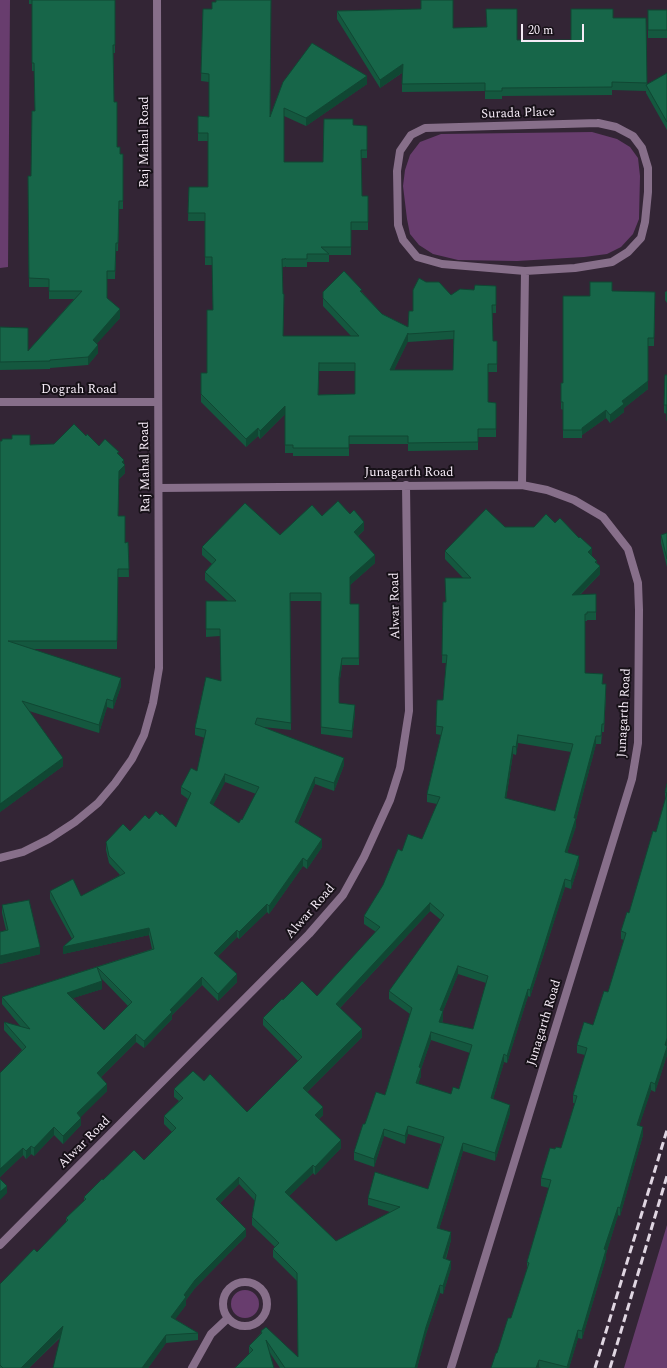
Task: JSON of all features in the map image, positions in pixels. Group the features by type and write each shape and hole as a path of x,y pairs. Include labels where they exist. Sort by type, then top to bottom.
{"street":[{"name":"Raj Mahal Road","path":"0,858 23,852 42,843 75,822 98,803 115,783 132,759 144,735 159,668 157,0"},
{"name":"Surada Place","path":"598,123 616,127 633,136 642,148 648,168 648,192 645,222 641,238 628,252 612,262 575,268 525,271 442,264 417,257 403,240 398,225 397,171 400,151 411,135 425,128 598,123"},
{"path":"522,485 525,271"},
{"name":"Dograh Road","path":"0,402 158,402"},
{"name":"Alwar Road","path":"0,1245 310,934 343,895 364,857 390,800 400,768 409,710 406,485"},
{"name":"Junagarth Road","path":"159,488 522,485 547,490 574,500 603,517 628,549 638,583 639,625 638,743 632,779 452,1368"},
{"path":"250,1283 261,1290 267,1303 264,1316 259,1321 246,1326 233,1323 228,1318 224,1313 223,1306 226,1293 231,1288 236,1284 250,1283"},
{"path":"192,1368 211,1334 228,1318"}],"shaded area":[{"path":"0,0 10,0 8,267 0,268"},
{"path":"592,132 617,139 630,147 638,158 640,176 639,219 633,234 621,247 607,254 584,257 517,261 458,260 433,254 419,245 410,234 403,186 405,170 410,155 420,142 441,134"},
{"path":"667,1225 667,1368 624,1368"},
{"path":"245,1290 255,1294 259,1304 255,1314 245,1318 235,1314 231,1304 235,1294"}],"building":[{"path":"32,0 115,0 115,45 113,45 114,102 117,102 117,147 120,147 120,154 123,154 123,201 119,201 118,243 116,243 115,271 107,271 107,298 120,309 93,340 98,345 88,357 50,361 0,362 0,327 28,328 28,351 82,291 49,291 49,279 29,278 28,176 31,176 32,111 35,111 34,63 32,63"},
{"path":"216,0 271,0 270,117 283,82 312,43 367,76 306,118 284,108 284,162 323,162 324,119 353,119 353,125 367,126 367,150 361,150 362,196 368,196 368,222 351,222 351,247 321,247 329,254 307,254 307,259 282,259 284,294 283,336 359,336 323,298 323,292 344,271 362,290 360,291 382,314 408,327 409,311 413,311 413,290 419,278 426,282 439,282 451,295 460,289 474,290 475,285 496,286 496,305 492,305 493,341 497,341 497,364 488,364 488,402 496,403 496,429 478,429 478,442 408,443 408,436 349,436 349,448 293,448 293,445 285,445 285,406 260,431 258,428 246,439 201,394 201,373 207,373 207,310 213,310 212,257 205,257 205,213 188,213 189,187 208,187 208,133 198,133 198,116 209,117 209,74 201,73 203,9 212,9 212,2 216,2","holes":["454,331 453,370 390,370 408,333","319,363 355,363 355,394 318,395"]},
{"path":"421,0 453,0 453,28 487,27 486,9 517,9 517,40 571,40 571,9 613,9 613,18 646,18 647,83 612,82 612,87 502,88 502,91 485,91 485,83 402,84 403,64 380,80 337,11 421,9"},
{"path":"648,10 667,10 667,30 648,30"},
{"path":"667,73 667,122 646,85"},
{"path":"590,282 612,282 612,291 655,292 654,338 648,338 648,381 622,401 624,404 610,415 606,410 582,428 582,430 563,430 561,383 563,383 563,296 590,296"},
{"path":"665,375 667,375 667,405 664,405"},
{"path":"74,424 99,446 105,439 119,452 117,453 124,460 122,462 125,465 119,471 118,516 125,516 125,543 128,542 129,569 118,569 117,641 8,641 121,678 113,701 107,699 99,725 22,701 63,758 0,804 0,441 2,441 2,439 12,439 12,435 30,435 30,445 54,444"},
{"path":"338,501 350,514 354,510 364,522 354,532 375,555 350,577 350,604 359,604 359,658 342,658 339,678 339,703 355,705 352,731 321,727 321,593 290,593 291,723 257,718 255,724 344,758 334,783 315,777 295,822 322,839 307,861 303,858 269,906 267,904 239,932 237,930 214,953 237,974 218,994 202,977 170,1010 172,1012 144,1041 136,1034 97,1073 107,1084 77,1113 81,1118 63,1136 54,1127 34,1148 31,1146 26,1151 23,1148 0,1169 0,1073 26,1047 4,1022 30,1029 2,997 97,967 154,949 149,928 63,947 74,937 50,891 73,879 81,896 125,873 109,856 106,842 123,824 130,831 145,815 149,819 156,811 160,815 162,814 176,827 191,793 181,787 191,768 197,771 206,730 195,728 206,677 221,681 220,629 206,629 206,601 236,601 205,572 216,560 202,547 245,503 280,535 312,505 322,516","holes":["225,774 259,787 239,823 210,803","97,967 132,1002 104,1030 67,993 102,981"]},
{"path":"486,509 505,527 534,527 546,514 555,523 560,518 579,538 580,537 592,548 588,552 600,566 572,595 596,594 596,612 587,612 587,614 585,614 585,673 603,674 602,684 606,684 604,724 602,724 601,736 596,736 574,818 576,818 565,852 579,856 571,881 565,879 530,990 528,989 507,1056 504,1054 491,1098 510,1105 495,1153 463,1143 437,1228 451,1232 443,1258 451,1261 443,1286 440,1285 426,1327 415,1368 285,1368 266,1340 274,1368 235,1368 253,1350 249,1346 266,1327 298,1357 297,1273 273,1249 279,1243 252,1217 256,1195 239,1177 216,1199 246,1229 195,1280 184,1295 186,1297 171,1317 198,1333 166,1335 142,1368 53,1368 63,1326 21,1368 3,1368 0,1365 0,1284 34,1249 37,1252 68,1220 66,1218 86,1199 84,1197 134,1150 144,1160 176,1128 164,1116 183,1098 174,1089 193,1071 204,1081 210,1074 247,1112 302,1057 263,1018 302,981 317,996 380,927 364,916 383,885 398,849 402,851 408,834 422,839 440,797 427,794 443,727 436,726 437,700 443,700 447,655 442,655 443,602 446,602 445,578 471,578 445,551","holes":["518,735 573,744 555,811 505,798 513,746 516,747","430,903 444,915 389,991 412,1008 385,1095 376,1092 354,1152 374,1159 384,1129 405,1136 408,1126 444,1137 428,1189 375,1172 368,1198 400,1207 336,1241 285,1192 313,1165 315,1167 341,1140 315,1115 323,1107 303,1088 362,1029 336,1004","458,966 488,976 473,1029 439,1022 443,1011 440,1010","431,1032 472,1045 459,1089 453,1087 451,1094 416,1083 421,1068 419,1067"]},
{"path":"667,533 667,559 661,535"},
{"path":"667,793 667,1038 665,1045 667,1047 655,1084 651,1082 637,1125 643,1127 620,1208 618,1207 604,1249 606,1250 582,1331 578,1330 567,1367 539,1360 536,1368 491,1368 508,1318 511,1318 529,1263 527,1262 551,1180 541,1178 550,1148 561,1148 577,1096 573,1095 587,1048 577,1045 584,1022 593,1025 604,991 608,992 626,933 621,931 627,912 629,913 653,831 656,832"},
{"path":"29,900 40,947 0,956 0,932 8,930 2,905"},
{"path":"0,1179 7,1186 0,1192"}],"railway":[{"path":"595,1368 667,1130"},
{"path":"610,1368 667,1176"}]}
